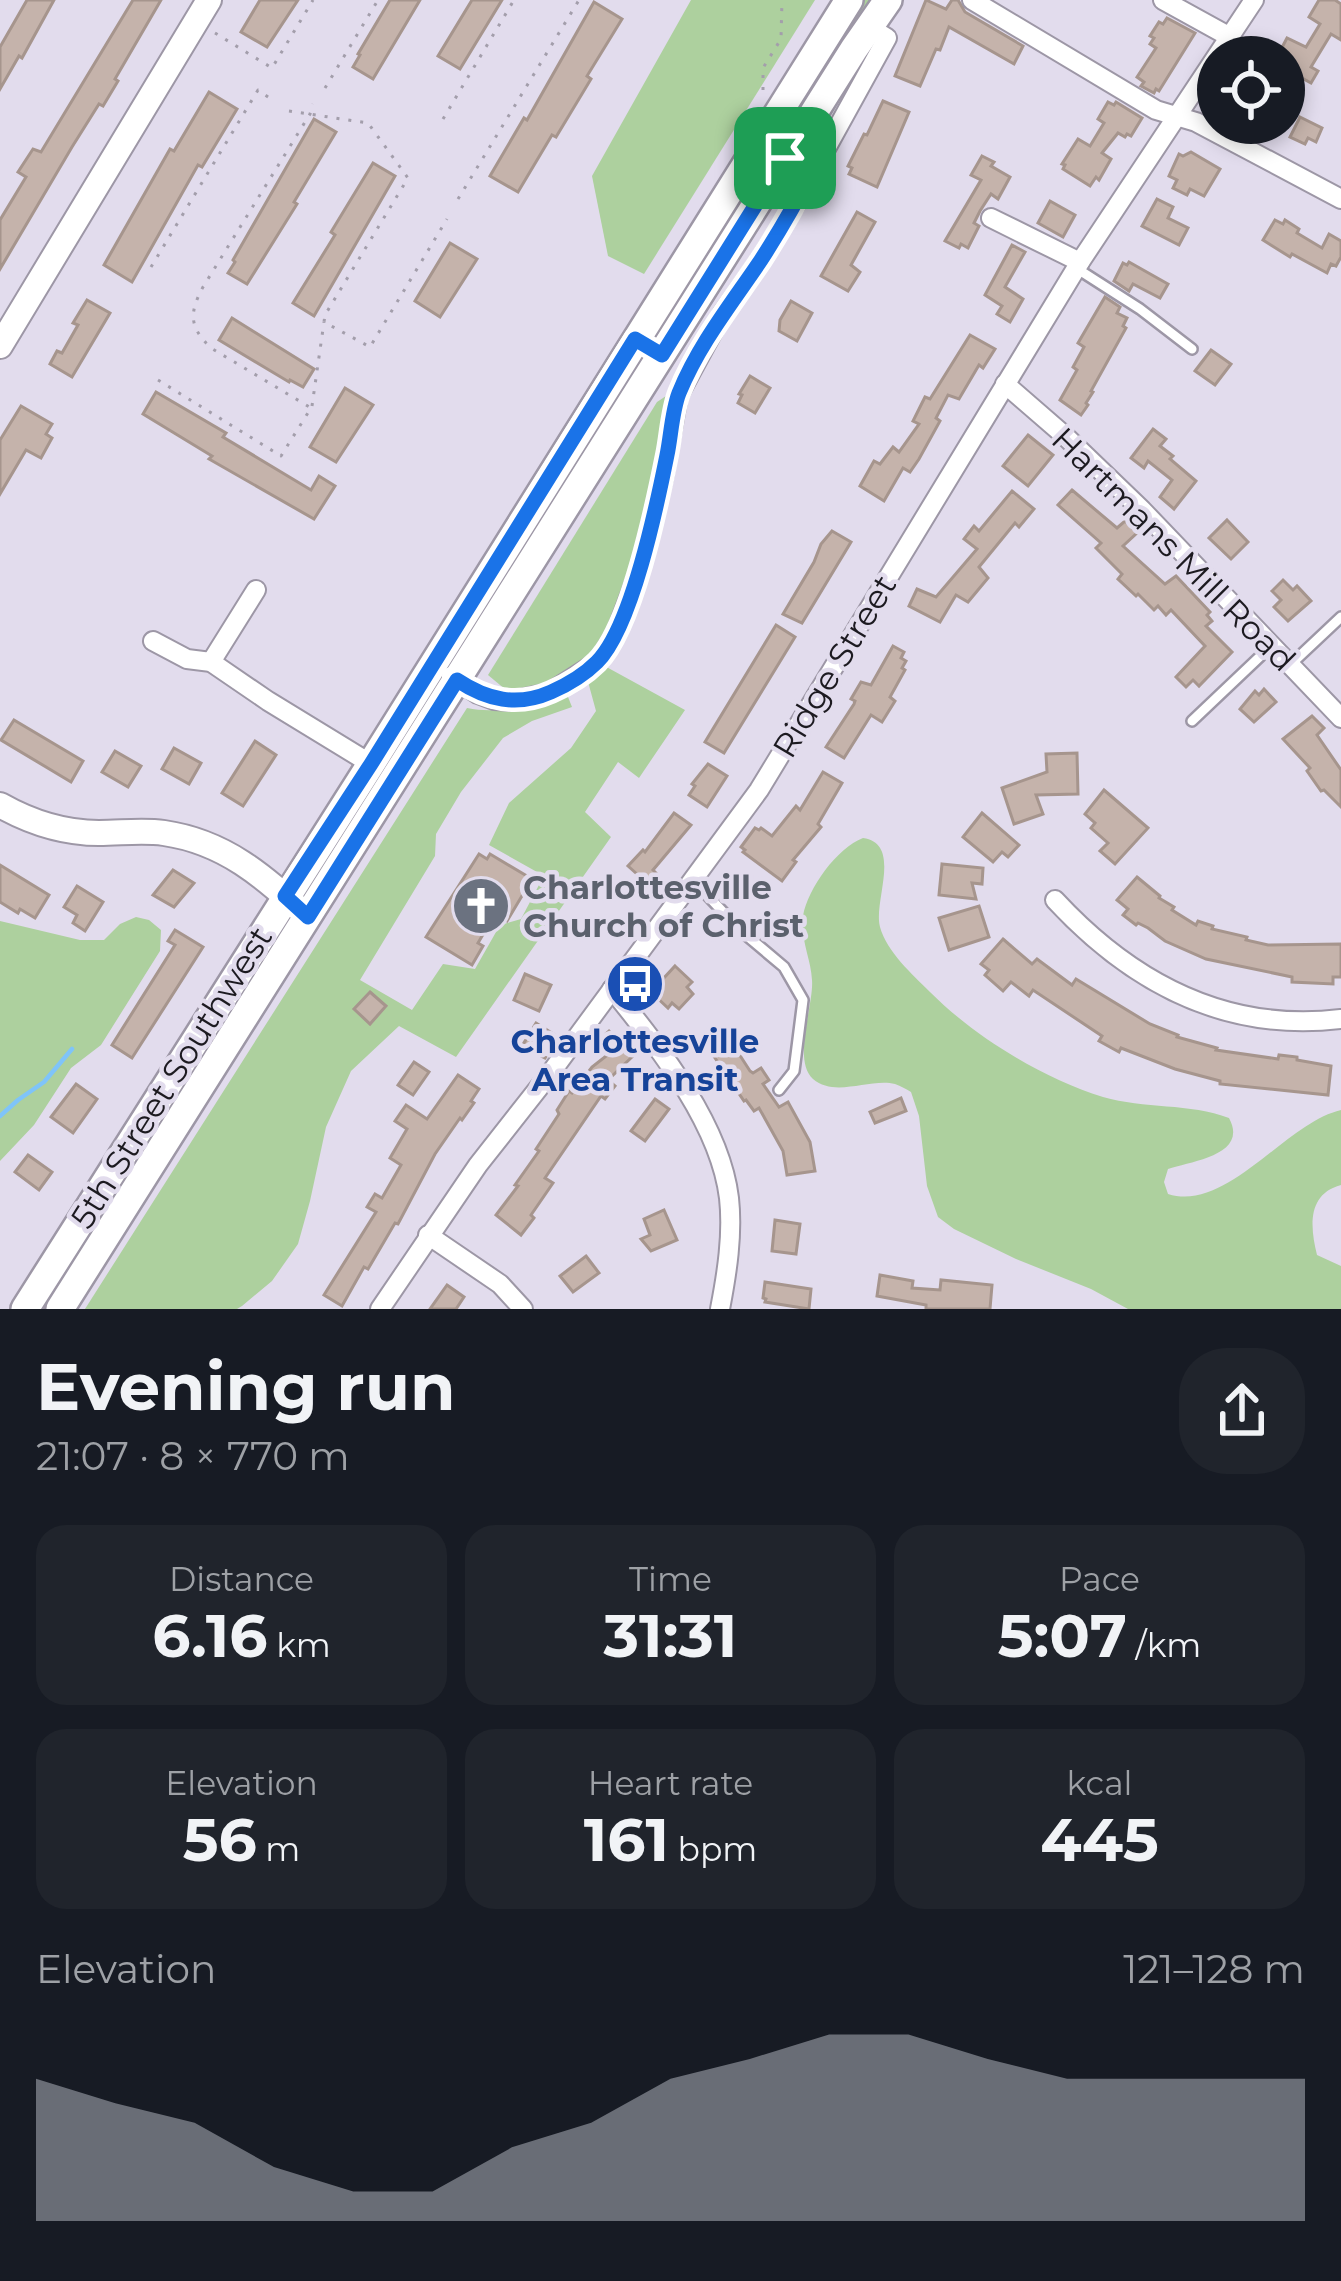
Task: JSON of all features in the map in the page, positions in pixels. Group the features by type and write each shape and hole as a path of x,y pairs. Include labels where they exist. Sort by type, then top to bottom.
{"main road":[{"name":"5th Street Southwest","path":"25,1309 849,0"},
{"name":"5th Street Southwest","path":"60,1309 888,0"}],"street":[{"path":"0,346 209,0"},
{"path":"972,0 1156,110 1196,122 1341,199"},
{"path":"1163,0 1226,36"},
{"name":"Ridge Street","path":"1231,36 1254,0"},
{"path":"433,662 478,694 511,701 549,693 599,661 616,633 640,569 678,396 722,313 759,262 887,38 869,27"},
{"name":"Ridge Street","path":"380,1309 488,1151 759,790 1078,265 1197,87"},
{"path":"785,158 811,173"},
{"path":"991,218 1078,265"},
{"path":"635,339 662,355"},
{"name":"Hartmans Mill Road","path":"1005,384 1142,510 1341,718"},
{"path":"212,662 256,590"},
{"path":"153,640 187,659 212,662 371,764"},
{"path":"0,805 62,830 191,838 250,866 308,917"},
{"path":"1055,900 1086,934 1169,991 1265,1018 1341,1019"},
{"path":"612,989 684,1089 724,1171 730,1226 720,1309"},
{"path":"428,1235 500,1284 524,1309"}],"lane":[{"path":"1078,265 1192,349"},
{"path":"1289,666 1341,617"},
{"path":"1192,721 1270,646"},
{"path":"693,880 740,930 784,967 803,1000 794,1071 779,1090"}],"path":[{"path":"213,32 272,68 313,0"},
{"path":"325,88 378,0"},
{"path":"443,119 514,0"},
{"path":"458,199 579,0"},
{"path":"767,104 761,85 763,68 781,39 782,0"},
{"path":"151,267 259,87 274,101"},
{"path":"311,408 212,348 192,320 203,287 313,104"},
{"path":"158,380 281,456 311,408 325,315 407,178 368,123 289,111"},
{"path":"324,322 370,347 447,219"}],"green space":[{"path":"691,0 815,0 644,274 608,256 592,176"},
{"path":"859,0 877,0 670,318 657,322"},
{"path":"666,396 646,525 611,633 600,652 560,681 522,693 506,690 488,675 657,402"},
{"path":"601,664 685,710 639,778 618,762 585,812 611,837 456,1057 399,1026 351,1071 326,1127 298,1244 272,1281 242,1306 85,1309 467,708 505,709 566,692 572,707 532,721 503,738 461,792 436,834 435,856 360,980 412,1010 443,964 475,969 500,925 521,919 540,883 537,872 489,845 509,803 571,748 596,711 587,678"},
{"path":"863,838 882,851 879,916 888,945 967,1025 1033,1067 1080,1089 1119,1101 1229,1118 1233,1130 1225,1148 1168,1169 1164,1182 1168,1194 1212,1191 1299,1131 1341,1110 1341,1185 1330,1189 1317,1204 1313,1234 1317,1255 1341,1266 1341,1309 1128,1309 954,1229 938,1217 927,1186 919,1116 911,1092 885,1083 822,1084 813,1079 804,1059 812,980 803,916 825,870 843,850"},
{"path":"136,917 161,930 160,951 101,1045 71,1068 34,1125 0,1161 0,921 80,940 104,940 120,924"}],"building":[{"path":"27,0 54,0 0,89 0,47"},
{"path":"133,0 161,0 118,81 72,147 0,269 0,220 26,177 18,172 33,149 41,152"},
{"path":"260,0 298,0 267,47 241,32"},
{"path":"390,0 420,0 373,79 353,67"},
{"path":"472,0 502,0 460,69 438,56"},
{"path":"926,0 946,9 958,0 965,12 1023,46 1014,64 949,27 920,86 895,76"},
{"path":"1319,0 1341,4 1341,40 1331,34 1311,67 1318,71 1311,83 1305,80 1305,47 1320,24 1309,17"},
{"path":"594,2 622,19 587,76 591,79 518,192 490,176"},
{"path":"1167,18 1195,33 1154,93 1141,86 1144,82 1137,77 1156,48 1150,36"},
{"path":"209,92 237,109 202,167 198,165 132,282 104,265 170,149 174,151"},
{"path":"883,101 909,112 877,187 849,174 852,168 848,166"},
{"path":"1108,102 1142,118 1131,136 1118,133 1102,153 1111,159 1090,186 1062,164 1078,139 1090,146 1104,123 1098,119"},
{"path":"314,119 336,132 247,284 228,273 233,260"},
{"path":"1305,120 1322,128 1316,142 1308,138 1305,144"},
{"path":"1191,152 1220,169 1204,196 1173,188 1177,180 1169,176 1179,154"},
{"path":"982,156 1010,177 998,199 991,194 980,211 974,223 979,226 968,248 961,244 959,248 945,241 981,180 971,175"},
{"path":"373,163 395,176 314,316 293,303"},
{"path":"1157,199 1173,207 1168,218 1188,228 1179,245 1142,226"},
{"path":"1050,201 1075,215 1063,237 1038,223"},
{"path":"857,212 875,222 851,265 860,272 848,291 821,276"},
{"path":"1275,220 1283,224 1285,220 1322,248 1329,234 1341,241 1336,266 1331,264 1327,273 1263,240"},
{"path":"450,243 477,259 440,317 415,301"},
{"path":"1012,245 1025,252 1005,287 1023,299 1010,322 997,314 1002,306 985,295"},
{"path":"1123,263 1168,284 1160,298 1133,284 1129,291 1114,281"},
{"path":"1105,297 1120,307 1117,313 1127,318 1126,328 1081,415 1060,400 1077,370 1073,367 1084,347 1078,343"},
{"path":"87,300 110,313 72,377 50,364 57,351 62,353"},
{"path":"791,301 812,313 797,341 779,331"},
{"path":"232,318 314,369 303,387 219,340"},
{"path":"970,335 995,349 983,368 979,365 959,399 948,395 919,459 910,472 903,468 884,501 860,486 874,461 880,464 893,447 899,452 919,424 913,421 925,397 930,399"},
{"path":"1211,350 1231,364 1215,385 1195,371"},
{"path":"750,376 770,388 755,413 738,403"},
{"path":"345,388 373,405 336,462 310,447"},
{"path":"156,392 311,490 319,476 335,486 314,519 209,459 212,456 143,414"},
{"path":"21,406 52,424 46,434 52,438 41,458 26,450 0,494 0,440"},
{"path":"1153,429 1166,439 1160,446 1173,456 1170,459 1196,481 1174,509 1160,497 1172,480 1148,461 1144,468 1131,458"},
{"path":"1028,435 1053,455 1028,486 1003,466"},
{"path":"1072,490 1117,528 1125,521 1137,533 1123,546 1165,584 1176,576 1210,612 1212,621 1206,626 1232,652 1199,686 1193,680 1186,687 1176,677 1205,646 1171,610 1166,615 1158,606 1154,610 1118,579 1122,574 1096,548 1101,543 1058,505"},
{"path":"1012,491 1034,509 1019,527 1015,523 979,567 988,578 968,602 956,595 940,622 909,606 917,589 936,597 977,549 964,539 974,526 979,531"},
{"path":"1227,520 1248,542 1231,559 1209,538"},
{"path":"832,531 851,542 802,623 783,614"},
{"path":"1283,580 1293,590 1297,586 1311,601 1288,621 1274,607 1281,600 1272,591"},
{"path":"776,625 795,637 724,753 705,742"},
{"path":"893,646 904,652 901,658 906,661 890,697 895,701 882,722 871,715 844,758 826,747 854,704 851,699 861,682 871,685"},
{"path":"1264,689 1276,702 1254,722 1240,709 1255,691 1259,695"},
{"path":"1312,716 1324,728 1317,735 1341,770 1341,807 1321,791 1307,771 1310,768 1283,739"},
{"path":"14,720 83,761 71,782 1,740"},
{"path":"255,741 276,755 243,806 222,793"},
{"path":"174,748 201,763 189,784 162,769"},
{"path":"115,751 141,766 128,787 102,772"},
{"path":"1077,753 1078,794 1036,795 1043,814 1014,824 1002,788 1047,772 1046,754"},
{"path":"708,764 727,776 707,807 689,795"},
{"path":"823,772 842,783 818,824 821,827 782,881 741,847 755,828 772,836 796,806 800,810"},
{"path":"1104,790 1148,828 1115,864 1100,851 1108,843 1091,828 1095,823 1085,814"},
{"path":"674,813 691,825 647,883 628,866 645,852"},
{"path":"982,813 1019,845 1008,857 1002,852 993,862 963,837"},
{"name":"Charlottesville Church of Christ","path":"479,854 487,859 490,854 532,879 507,921 495,914 472,965 426,937"},
{"path":"942,864 983,868 982,884 972,883 976,899 939,895"},
{"path":"0,865 49,895 35,918 0,902"},
{"path":"173,870 194,883 174,907 153,895"},
{"path":"1137,877 1196,925 1198,921 1268,945 1341,944 1341,977 1333,977 1333,984 1292,982 1292,977 1206,959 1165,941 1123,915 1128,909 1117,900"},
{"path":"77,886 103,902 85,931 73,923 77,915 64,907"},
{"path":"979,906 989,937 949,950 939,918"},
{"path":"175,930 203,947 132,1058 112,1045 175,945 168,941"},
{"path":"1003,939 1032,964 1037,959 1072,985 1076,979 1177,1037 1216,1050 1278,1059 1279,1055 1297,1057 1331,1066 1328,1095 1220,1084 1121,1048 1119,1052 1033,990 1029,996 1011,982 1003,991 985,975 989,970 981,964"},
{"path":"675,966 692,982 687,987 693,994 679,1009 672,1003 668,1008 651,992"},
{"path":"525,974 551,985 539,1011 514,1000"},
{"path":"370,992 386,1006 370,1024 354,1009"},
{"path":"536,1023 557,1039 545,1058 522,1046"},
{"path":"609,1031 633,1056 608,1080 615,1086 605,1099 601,1096 545,1178 553,1183 521,1235 496,1215 539,1151 569,1091 610,1053 599,1040"},
{"path":"730,1040 750,1071 761,1068 769,1080 763,1084 779,1107 788,1102 810,1142 815,1171 787,1175 783,1151 759,1108 754,1111 744,1101 711,1052"},
{"path":"414,1062 429,1072 413,1095 398,1085"},
{"path":"458,1075 479,1089 474,1103 435,1154 398,1224 368,1269 364,1267 342,1306 324,1295 376,1212 367,1207 375,1194 382,1198 401,1165 390,1158 407,1129 395,1121 406,1105 427,1119"},
{"path":"76,1084 97,1099 73,1133 51,1117"},
{"path":"901,1098 906,1111 875,1123 870,1112"},
{"path":"655,1099 669,1109 645,1141 631,1131"},
{"path":"28,1155 52,1172 39,1190 15,1172"},
{"path":"664,1210 677,1240 651,1251 641,1239 650,1235 644,1219"},
{"path":"775,1220 800,1224 796,1254 772,1251"},
{"path":"586,1256 599,1273 573,1292 560,1276"},
{"path":"880,1275 913,1281 912,1288 940,1290 941,1280 992,1285 990,1309 926,1309 926,1305 877,1296"},
{"path":"765,1282 811,1289 809,1309 765,1302"},
{"path":"447,1285 464,1297 456,1309 430,1309"}],"waterway":[{"path":"0,1116 44,1082 72,1049"}],"place":[{"name":"Charlottesville Church of Christ","path":"481,906"},
{"name":"Charlottesville Area Transit","path":"635,984"}],"route":[{"path":"785,158 811,173 759,262 722,313 678,396 640,569 616,633 599,661 549,693 511,701 478,694 457,680 308,917 285,896 635,339 662,355 785,158"}]}
